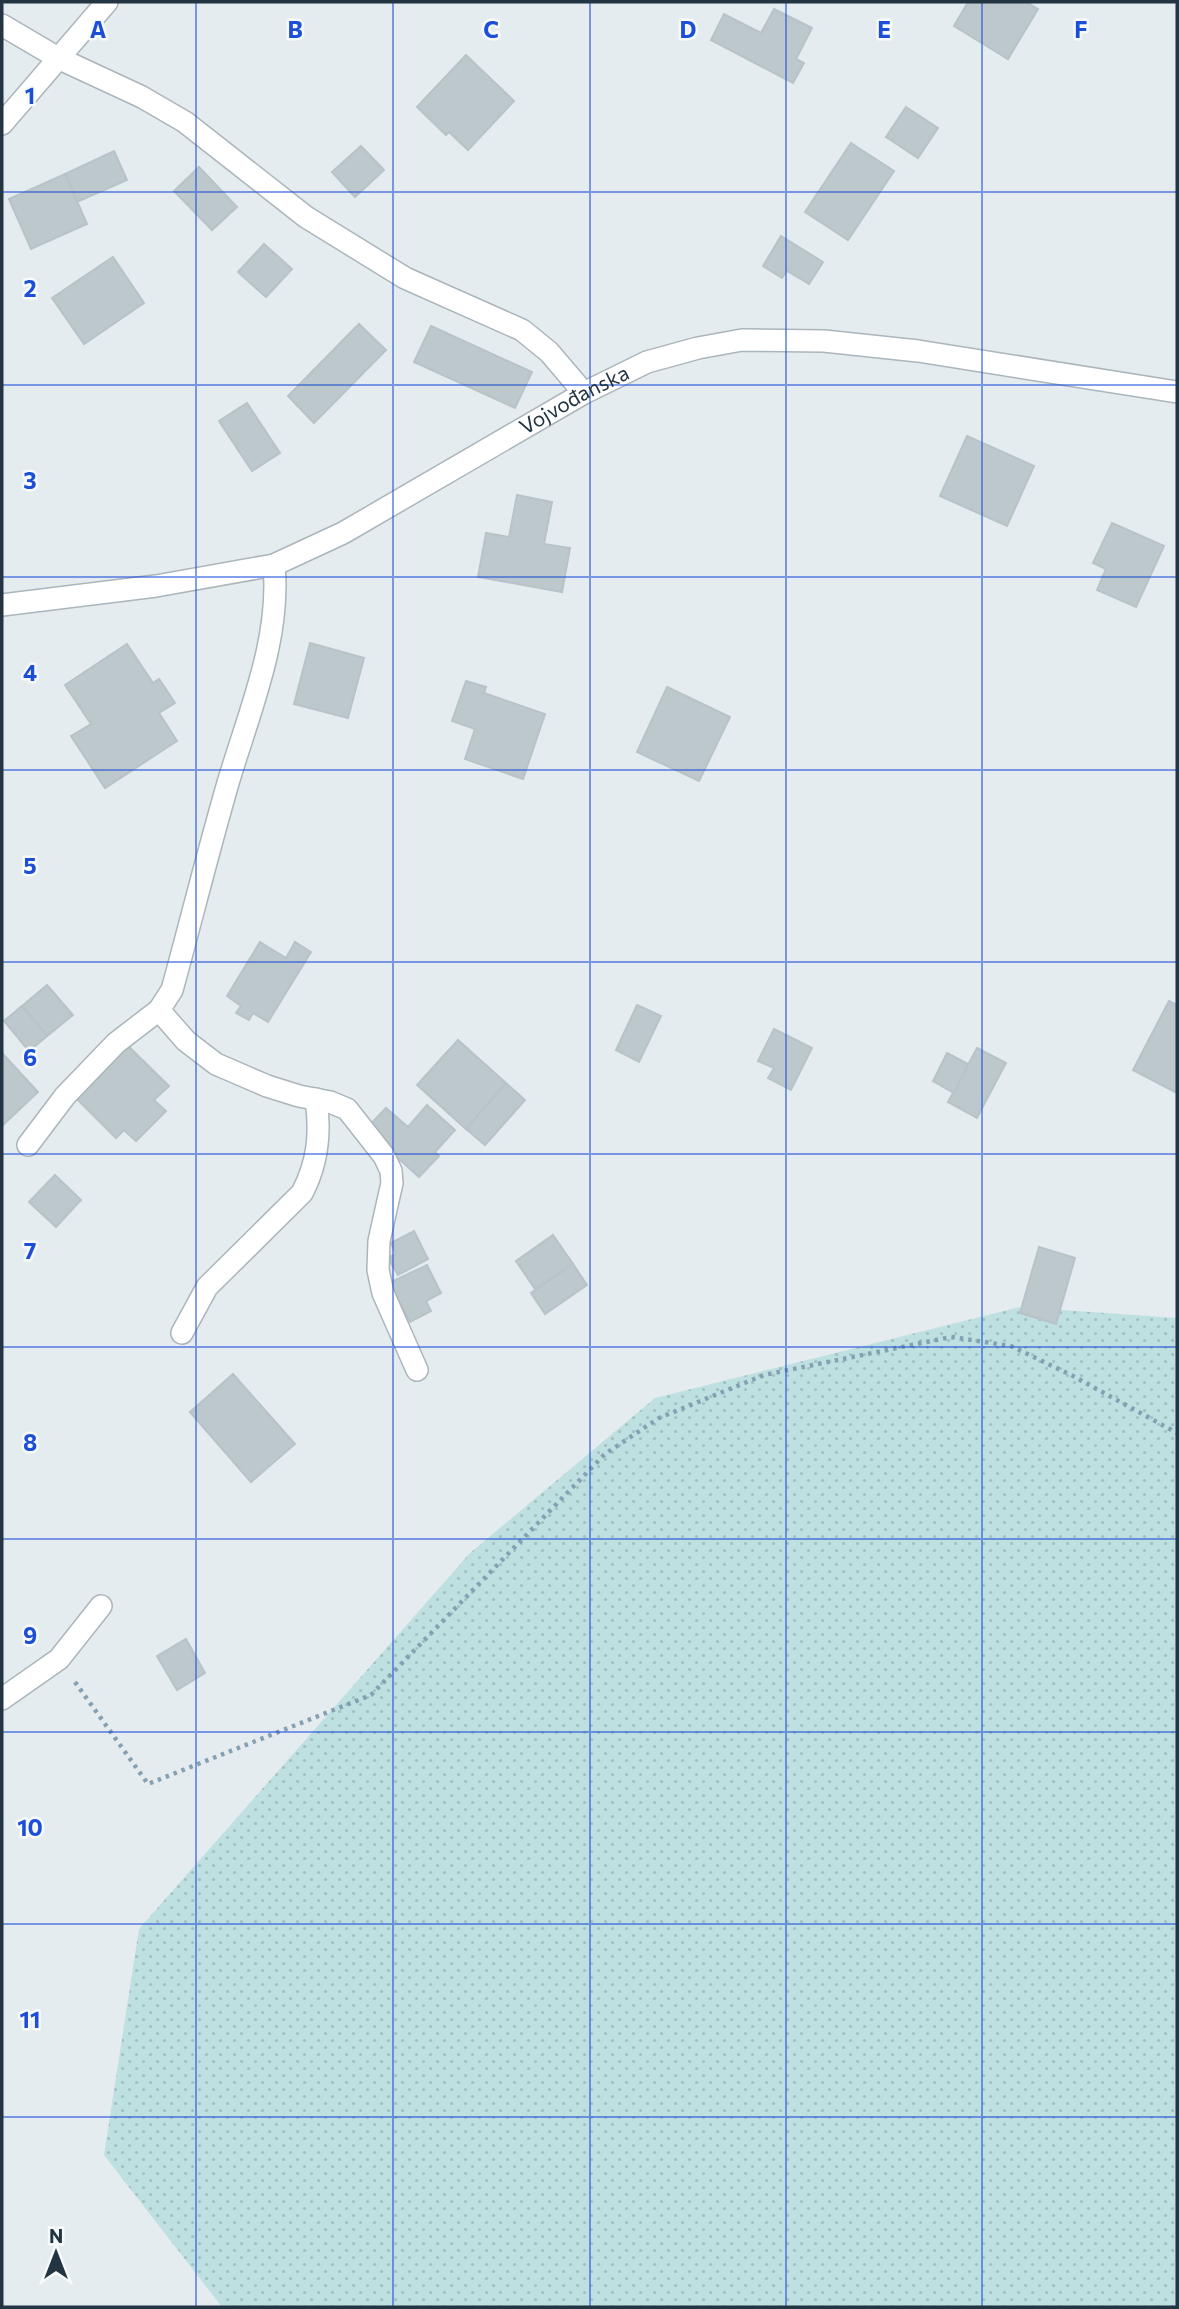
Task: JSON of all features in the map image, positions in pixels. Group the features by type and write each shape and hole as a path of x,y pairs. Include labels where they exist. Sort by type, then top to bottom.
{"street":[{"path":"2,124 107,2"},
{"path":"2,25 58,58 142,97 185,122 306,217 405,278 522,330 549,352 584,393"},
{"name":"Vojvođanska","path":"2,605 156,586 274,565 343,533 584,393 647,362 698,348 743,340 824,341 918,351 1177,393"},
{"path":"28,1144 65,1097 116,1042 159,1010 172,990 228,785 271,642 276,584 274,565"},
{"path":"159,1010 186,1041 216,1064 267,1086 346,1109 384,1156 391,1171 392,1183 379,1241 378,1270 383,1293 417,1370"},
{"path":"182,1334 207,1287 302,1193 312,1175 319,1137 316,1099"},
{"path":"2,1699 59,1659 101,1606"}],"path":[{"path":"59,1659 148,1784 371,1695 605,1454 659,1418 764,1375 951,1337 1011,1346 1073,1376 1177,1433"}],"shaded area":[{"path":"1020,1307 1177,1318 1177,2307 222,2307 104,2155 139,1929 470,1553 655,1398"}],"building":[{"path":"968,2 1026,2 1038,9 1008,59 954,26"},
{"path":"774,9 812,28 796,59 804,63 793,83 711,40 724,14 761,33"},
{"path":"466,55 514,101 468,150 449,132 446,135 417,107"},
{"path":"906,107 938,128 918,158 886,137"},
{"path":"851,143 894,171 848,240 805,212"},
{"path":"361,146 384,170 355,197 332,172"},
{"path":"114,151 127,180 77,202 65,174"},
{"path":"199,167 237,207 212,230 174,191"},
{"path":"65,174 87,224 31,249 9,199"},
{"path":"781,236 823,262 809,284 787,271 782,278 763,266"},
{"path":"264,244 292,269 266,297 238,272"},
{"path":"113,257 144,303 84,344 52,298"},
{"path":"359,324 386,350 314,423 288,396"},
{"path":"431,326 532,372 515,408 414,362"},
{"path":"247,403 280,453 252,471 219,421"},
{"path":"967,436 1034,466 1007,526 940,496"},
{"path":"517,495 552,502 544,544 570,548 562,592 478,577 486,533 509,537"},
{"path":"1112,523 1164,546 1136,607 1097,590 1106,569 1093,563"},
{"path":"310,643 364,658 348,718 294,704"},
{"path":"127,644 153,683 159,679 175,703 159,713 177,741 105,788 71,736 91,724 65,685"},
{"path":"466,681 486,687 484,693 545,714 523,779 465,759 475,729 452,721"},
{"path":"667,687 730,717 699,781 637,752"},
{"path":"260,942 286,958 295,942 311,952 268,1022 253,1013 249,1020 236,1013 241,1006 227,996"},
{"path":"47,985 73,1015 47,1036 22,1006"},
{"path":"1169,1001 1177,1005 1177,1093 1133,1070"},
{"path":"637,1005 661,1016 639,1062 616,1050"},
{"path":"22,1006 47,1036 29,1051 4,1021"},
{"path":"774,1029 812,1048 791,1090 768,1078 774,1068 758,1061"},
{"path":"458,1040 506,1083 466,1129 417,1085"},
{"path":"124,1042 169,1086 154,1100 166,1111 136,1141 124,1130 116,1138 72,1094"},
{"path":"977,1048 1006,1063 977,1118 948,1102"},
{"path":"2,1053 38,1092 2,1126"},
{"path":"947,1053 968,1064 954,1093 933,1081"},
{"path":"506,1083 525,1100 485,1145 466,1129"},
{"path":"427,1105 455,1130 435,1152 439,1156 419,1177 366,1129 386,1108 408,1127"},
{"path":"55,1175 81,1200 56,1227 29,1202"},
{"path":"414,1231 428,1259 398,1275 388,1258 396,1254 391,1243"},
{"path":"553,1235 573,1264 535,1289 516,1261"},
{"path":"1039,1247 1075,1258 1056,1324 1020,1313"},
{"path":"573,1264 587,1285 545,1314 531,1293"},
{"path":"427,1265 441,1293 426,1301 431,1311 410,1322 389,1283"},
{"path":"233,1374 295,1444 251,1482 190,1412"},
{"path":"186,1639 205,1673 177,1690 157,1656"}]}
